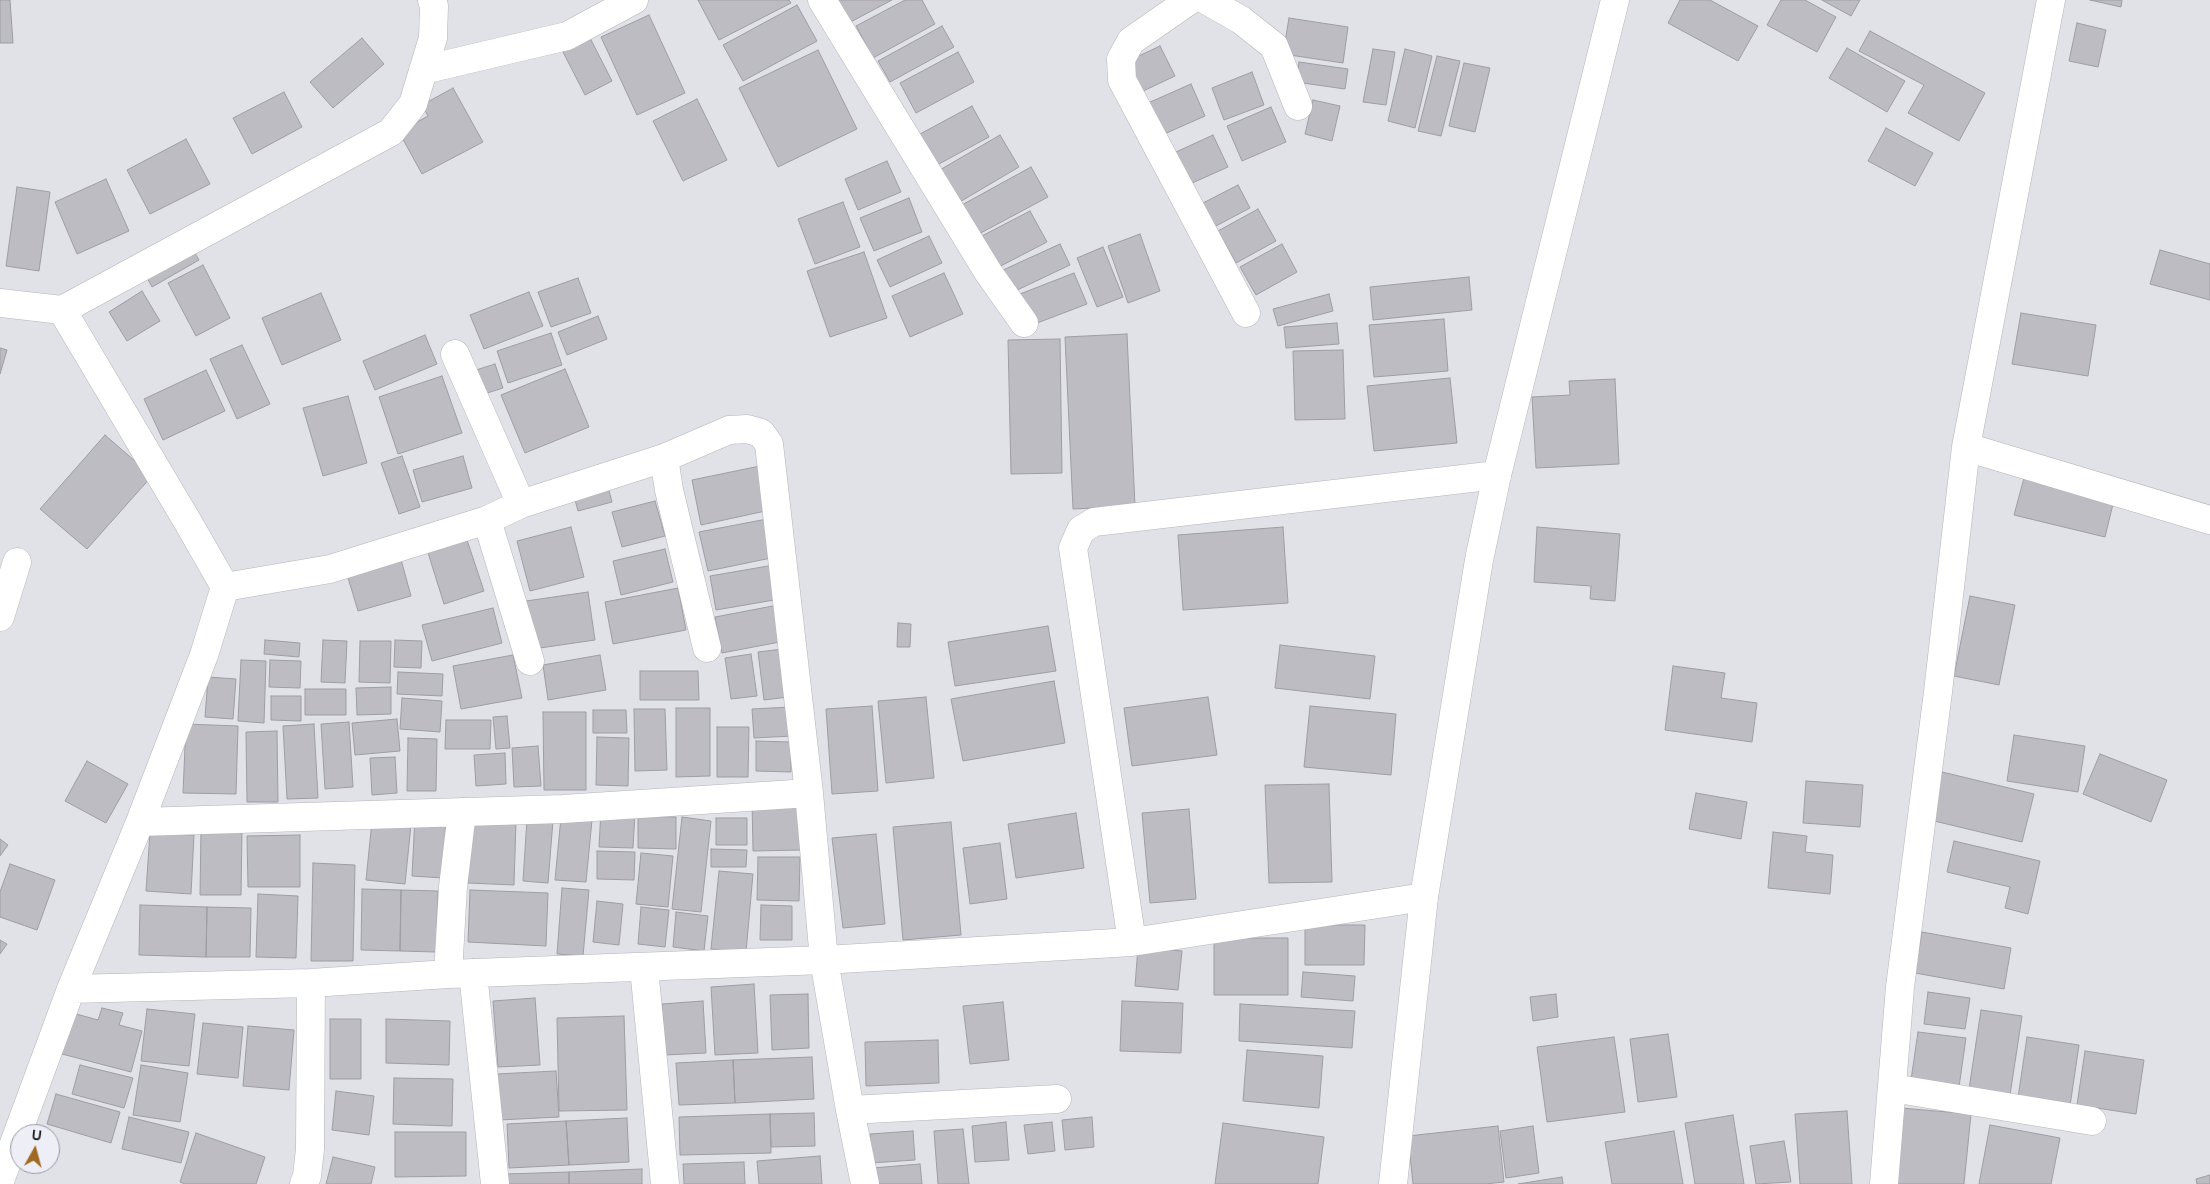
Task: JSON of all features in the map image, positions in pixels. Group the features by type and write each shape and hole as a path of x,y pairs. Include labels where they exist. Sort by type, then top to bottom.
{"street":[{"path":"0,303 62,310 391,132 413,104 433,38 434,6 432,0"},
{"path":"423,70 567,36 634,0"},
{"path":"822,0 988,272 1024,323"},
{"path":"1190,0 1131,41 1121,59 1122,80 1246,312"},
{"path":"1206,0 1241,20 1274,46 1298,106"},
{"path":"1393,1184 1424,897 1479,560 1496,475 1615,0"},
{"path":"1884,1184 1900,987 1938,692 1966,447 2051,0"},
{"path":"0,1181 70,989 140,822 204,655 224,587 190,524 62,310"},
{"path":"455,354 521,504"},
{"path":"224,587 330,569 487,520 521,504 664,458 729,430 747,429 761,432 769,444 809,793 824,960 865,1184"},
{"path":"1966,447 2210,520"},
{"path":"664,458 669,490 707,648"},
{"path":"1132,942 1073,548 1081,530 1094,522 1496,475"},
{"path":"487,520 530,661"},
{"path":"0,617 16,562"},
{"path":"140,822 563,809 809,793"},
{"path":"462,812 453,887 460,974 494,1184"},
{"path":"70,989 311,984 460,974 824,960 1132,942 1424,897"},
{"path":"644,968 665,1184"},
{"path":"304,1184 307,1176 310,1149 311,984"},
{"path":"1892,1088 2092,1121"},
{"path":"850,1110 1057,1099"}],"building":[{"path":"0,0 10,0 13,43 0,43"},
{"path":"698,0 789,0 791,3 719,40"},
{"path":"829,0 892,0 843,26"},
{"path":"905,0 922,0 935,24 873,58 856,26"},
{"path":"1680,0 1710,0 1758,26 1738,61 1668,23"},
{"path":"1781,0 1805,0 1836,17 1817,52 1767,25"},
{"path":"1822,0 1860,0 1851,16"},
{"path":"2090,0 2122,0 2121,7"},
{"path":"797,5 817,41 743,81 723,45"},
{"path":"649,15 685,93 637,115 601,37"},
{"path":"1289,18 1348,27 1343,63 1283,54"},
{"path":"2077,23 2106,30 2098,67 2069,61"},
{"path":"942,26 954,47 890,82 878,61"},
{"path":"1870,31 1985,93 1959,141 1908,113 1924,85 1859,51"},
{"path":"589,36 612,81 585,95 562,50"},
{"path":"362,38 384,64 333,108 310,82"},
{"path":"1160,46 1175,76 1141,92 1126,62"},
{"path":"1847,48 1905,81 1887,112 1829,78"},
{"path":"1373,49 1395,52 1386,105 1363,102"},
{"path":"1405,49 1432,56 1415,128 1388,121"},
{"path":"818,50 857,129 778,167 739,88"},
{"path":"958,52 974,82 916,113 900,83"},
{"path":"1437,56 1460,61 1441,136 1418,131"},
{"path":"1299,62 1348,69 1345,89 1296,82"},
{"path":"1464,63 1490,68 1475,132 1449,126"},
{"path":"1252,72 1264,105 1224,120 1212,88"},
{"path":"1191,84 1205,116 1162,135 1148,103"},
{"path":"453,88 483,142 422,174 399,132 428,116 422,105"},
{"path":"284,92 302,127 252,154 233,118"},
{"path":"697,99 727,160 683,181 653,121"},
{"path":"1313,100 1340,106 1332,141 1305,134"},
{"path":"972,106 989,137 937,165 920,134"},
{"path":"1271,107 1286,142 1242,161 1227,126"},
{"path":"1886,128 1933,153 1915,186 1868,161"},
{"path":"1000,135 1019,167 958,203 938,171"},
{"path":"1213,135 1228,167 1190,184 1176,152"},
{"path":"186,139 210,184 150,214 127,170"},
{"path":"887,161 901,192 858,210 845,179"},
{"path":"1031,167 1048,197 977,235 960,206"},
{"path":"106,179 129,231 77,254 55,202"},
{"path":"1238,185 1250,208 1214,227 1201,204"},
{"path":"17,187 50,192 39,271 6,266"},
{"path":"909,198 922,232 874,251 860,218"},
{"path":"843,202 860,247 815,264 798,219"},
{"path":"1258,209 1276,241 1236,263 1218,231"},
{"path":"1030,211 1047,242 995,269 978,238"},
{"path":"1140,234 1160,291 1128,303 1108,246"},
{"path":"929,236 942,263 890,287 877,260"},
{"path":"1060,244 1070,265 1013,292 1003,270"},
{"path":"1282,244 1297,272 1256,295 1240,267"},
{"path":"191,247 199,260 152,287 145,274"},
{"path":"1103,247 1123,297 1097,307 1077,258"},
{"path":"2160,250 2210,264 2210,300 2150,284"},
{"path":"864,252 887,318 830,337 807,271"},
{"path":"203,265 230,318 196,336 168,283"},
{"path":"944,273 963,314 910,337 892,296"},
{"path":"1074,273 1087,304 1032,325 1020,294"},
{"path":"1469,277 1472,310 1373,320 1370,287"},
{"path":"578,278 591,313 551,327 538,292"},
{"path":"142,291 160,321 127,341 109,312"},
{"path":"529,292 543,326 484,349 470,315"},
{"path":"321,293 341,340 282,365 262,318"},
{"path":"1329,294 1333,311 1278,326 1273,309"},
{"path":"2021,313 2096,325 2088,376 2012,364"},
{"path":"598,316 607,339 567,355 558,332"},
{"path":"1444,319 1448,371 1374,377 1369,325"},
{"path":"1337,323 1339,344 1286,348 1284,327"},
{"path":"551,333 562,365 508,383 497,351"},
{"path":"1127,334 1135,506 1073,509 1065,337"},
{"path":"425,335 437,364 375,390 363,361"},
{"path":"1060,339 1062,473 1011,474 1008,340"},
{"path":"242,345 270,404 237,419 210,359"},
{"path":"0,348 7,350 0,374"},
{"path":"1343,350 1345,419 1295,420 1293,351"},
{"path":"495,364 503,388 484,394 476,370"},
{"path":"565,369 589,427 525,453 501,395"},
{"path":"206,370 225,411 163,440 144,399"},
{"path":"442,376 462,433 398,454 379,397"},
{"path":"1450,378 1457,443 1374,451 1367,386"},
{"path":"1615,379 1619,464 1536,468 1532,397 1570,395 1569,381"},
{"path":"348,396 367,463 323,476 303,408"},
{"path":"105,435 152,476 87,549 40,509"},
{"path":"402,456 420,507 399,514 381,463"},
{"path":"463,456 472,488 422,502 413,470"},
{"path":"760,466 770,510 701,525 692,480"},
{"path":"2024,478 2114,500 2105,537 2014,515"},
{"path":"607,483 612,502 578,511 573,492"},
{"path":"655,501 665,536 622,547 612,512"},
{"path":"767,519 776,557 708,571 699,532"},
{"path":"571,527 584,577 530,591 517,541"},
{"path":"1283,527 1288,603 1183,610 1178,535"},
{"path":"1537,527 1620,534 1615,601 1590,599 1591,586 1534,582"},
{"path":"464,531 484,591 444,604 425,543"},
{"path":"665,549 673,582 621,595 613,561"},
{"path":"400,556 411,596 358,611 346,571"},
{"path":"774,565 780,599 716,610 710,576"},
{"path":"678,588 686,630 613,644 605,602"},
{"path":"588,592 595,640 533,649 526,601"},
{"path":"1970,596 2015,605 1999,685 1954,676"},
{"path":"778,605 785,641 722,653 715,617"},
{"path":"493,608 502,643 432,661 422,625"},
{"path":"898,623 911,624 910,647 897,647"},
{"path":"1048,626 1056,671 955,686 948,642"},
{"path":"265,640 300,643 299,657 264,654"},
{"path":"323,640 347,641 345,683 321,682"},
{"path":"395,640 422,641 421,668 394,667"},
{"path":"360,641 391,641 390,683 359,682"},
{"path":"1280,645 1375,656 1370,699 1275,688"},
{"path":"783,649 788,697 764,700 758,652"},
{"path":"751,654 757,696 731,699 725,658"},
{"path":"513,655 522,698 461,709 453,666"},
{"path":"600,655 606,690 548,700 543,665"},
{"path":"241,660 266,661 264,723 238,721"},
{"path":"270,660 301,661 300,688 269,687"},
{"path":"1673,666 1725,673 1721,698 1757,703 1752,742 1665,730"},
{"path":"640,671 698,671 699,700 640,700"},
{"path":"398,672 443,674 442,696 397,694"},
{"path":"208,677 236,679 233,719 205,717"},
{"path":"1054,681 1065,743 963,761 951,699"},
{"path":"391,687 391,714 357,715 356,688"},
{"path":"305,689 346,689 346,715 305,715"},
{"path":"271,696 301,696 301,721 271,720"},
{"path":"926,697 934,778 886,783 878,701"},
{"path":"1208,697 1217,755 1132,766 1124,708"},
{"path":"402,698 442,701 440,732 400,729"},
{"path":"872,706 878,791 832,794 826,709"},
{"path":"1310,706 1396,714 1391,775 1304,767"},
{"path":"791,707 793,736 754,738 752,709"},
{"path":"676,708 710,708 710,776 676,777"},
{"path":"634,709 665,709 667,770 635,771"},
{"path":"593,710 626,710 627,733 593,733"},
{"path":"543,712 586,712 586,790 544,790"},
{"path":"507,716 510,748 496,749 493,717"},
{"path":"397,719 400,751 355,755 352,723"},
{"path":"446,720 491,720 490,749 445,749"},
{"path":"349,722 353,787 325,789 321,724"},
{"path":"186,724 238,726 236,794 183,793"},
{"path":"314,724 318,798 287,799 283,726"},
{"path":"717,727 749,727 748,777 717,777"},
{"path":"277,731 278,802 247,802 246,732"},
{"path":"2014,735 2085,746 2078,792 2007,781"},
{"path":"597,737 629,738 628,786 596,785"},
{"path":"408,738 437,739 436,791 407,791"},
{"path":"756,741 791,742 791,772 756,771"},
{"path":"538,746 541,786 514,787 512,748"},
{"path":"505,753 506,784 476,786 474,755"},
{"path":"2100,754 2167,780 2151,822 2083,794"},
{"path":"395,757 397,793 372,795 370,758"},
{"path":"87,761 128,784 106,823 65,801"},
{"path":"1942,772 2034,794 2022,842 1930,820"},
{"path":"1806,781 1863,785 1860,827 1803,823"},
{"path":"1329,784 1332,882 1269,883 1265,785"},
{"path":"1696,793 1747,802 1741,839 1689,829"},
{"path":"800,799 802,850 753,851 752,800"},
{"path":"1189,809 1196,899 1150,903 1142,813"},
{"path":"601,810 635,812 633,848 599,847"},
{"path":"1076,813 1084,868 1016,878 1008,824"},
{"path":"415,816 446,817 443,878 412,876"},
{"path":"638,816 676,817 676,849 638,848"},
{"path":"561,817 592,820 586,882 555,880"},
{"path":"682,817 711,821 701,912 672,909"},
{"path":"716,818 747,818 747,845 716,845"},
{"path":"470,819 516,821 514,885 468,883"},
{"path":"527,819 553,821 548,883 523,881"},
{"path":"372,821 411,825 405,884 366,880"},
{"path":"951,822 961,935 903,940 893,827"},
{"path":"201,830 242,831 241,895 200,895"},
{"path":"1773,832 1807,836 1805,852 1833,855 1830,894 1768,888"},
{"path":"150,833 194,835 191,894 146,891"},
{"path":"876,834 885,924 843,928 832,838"},
{"path":"300,835 300,887 248,887 247,836"},
{"path":"0,839 8,845 0,856"},
{"path":"1954,841 2040,861 2028,914 2005,908 2010,887 1947,872"},
{"path":"1000,843 1007,899 970,904 963,848"},
{"path":"711,849 747,850 746,867 711,867"},
{"path":"597,851 635,852 634,880 597,879"},
{"path":"641,853 673,856 668,907 636,904"},
{"path":"758,857 800,857 799,901 757,900"},
{"path":"313,863 355,865 353,961 311,961"},
{"path":"10,864 55,880 37,930 0,917 0,892"},
{"path":"719,871 753,874 746,952 711,949"},
{"path":"562,888 589,890 583,956 557,954"},
{"path":"362,889 401,890 400,951 361,950"},
{"path":"401,890 438,891 436,952 400,951"},
{"path":"470,890 548,893 546,946 468,942"},
{"path":"258,894 298,896 296,958 256,957"},
{"path":"597,901 623,904 619,945 593,942"},
{"path":"140,905 207,907 206,957 139,955"},
{"path":"761,905 792,906 792,940 760,940"},
{"path":"207,907 251,908 250,957 206,957"},
{"path":"641,907 669,910 665,947 638,944"},
{"path":"676,912 708,916 704,951 673,947"},
{"path":"1305,925 1365,925 1364,965 1305,965"},
{"path":"1922,932 2011,948 2004,989 1915,973"},
{"path":"1214,938 1288,938 1288,995 1214,995"},
{"path":"0,940 7,944 0,954"},
{"path":"1138,947 1182,951 1178,990 1135,986"},
{"path":"1303,972 1355,976 1353,1001 1301,997"},
{"path":"754,984 758,1053 715,1055 711,987"},
{"path":"1928,992 1970,998 1965,1029 1924,1024"},
{"path":"808,994 809,1048 772,1050 770,995"},
{"path":"1556,994 1558,1017 1533,1021 1530,997"},
{"path":"535,998 540,1065 498,1067 493,1001"},
{"path":"703,1001 706,1053 665,1055 662,1004"},
{"path":"1122,1001 1183,1003 1181,1053 1120,1051"},
{"path":"1003,1002 1009,1060 970,1064 963,1006"},
{"path":"1240,1004 1355,1011 1352,1048 1239,1041"},
{"path":"102,1008 123,1013 119,1025 142,1031 131,1072 58,1053 69,1012 98,1020"},
{"path":"147,1009 195,1014 189,1066 141,1061"},
{"path":"1981,1010 2022,1016 2010,1095 1969,1089"},
{"path":"624,1016 627,1110 559,1111 557,1018"},
{"path":"330,1019 361,1019 361,1079 330,1079"},
{"path":"386,1019 450,1021 449,1065 386,1063"},
{"path":"203,1023 243,1027 238,1078 197,1074"},
{"path":"248,1026 294,1030 289,1090 243,1086"},
{"path":"1918,1032 1966,1038 1959,1087 1911,1080"},
{"path":"1668,1034 1677,1097 1638,1102 1630,1039"},
{"path":"1614,1037 1625,1112 1547,1122 1537,1047"},
{"path":"2027,1037 2079,1045 2070,1106 2018,1098"},
{"path":"938,1040 939,1083 866,1086 865,1042"},
{"path":"1247,1050 1323,1056 1319,1108 1243,1101"},
{"path":"2085,1051 2144,1060 2136,1114 2077,1105"},
{"path":"812,1057 814,1099 735,1103 733,1060"},
{"path":"733,1060 735,1103 679,1105 676,1063"},
{"path":"80,1065 133,1078 124,1108 72,1094"},
{"path":"141,1065 188,1073 180,1122 133,1115"},
{"path":"556,1071 559,1117 499,1120 496,1074"},
{"path":"394,1078 453,1079 452,1126 393,1124"},
{"path":"336,1091 374,1096 369,1135 332,1130"},
{"path":"56,1094 120,1112 111,1143 60,1128 60,1124 47,1124"},
{"path":"1901,1108 1971,1114 1964,1184 1895,1184"},
{"path":"1847,1111 1852,1184 1800,1184 1795,1114"},
{"path":"814,1113 815,1146 771,1147 770,1114"},
{"path":"770,1114 771,1153 680,1155 679,1117"},
{"path":"1733,1115 1744,1184 1695,1184 1685,1123"},
{"path":"129,1117 189,1132 181,1163 122,1149"},
{"path":"1092,1117 1094,1147 1065,1150 1062,1120"},
{"path":"627,1118 629,1162 569,1165 566,1121"},
{"path":"566,1121 569,1165 509,1168 507,1124"},
{"path":"1006,1122 1009,1160 975,1162 972,1126"},
{"path":"1052,1122 1055,1151 1028,1154 1024,1125"},
{"path":"1223,1123 1324,1137 1318,1184 1215,1184"},
{"path":"1990,1125 2060,1138 2051,1184 1979,1184"},
{"path":"1498,1126 1504,1182 1485,1184 1413,1184 1408,1136"},
{"path":"1533,1126 1539,1173 1506,1178 1500,1131"},
{"path":"963,1129 969,1184 938,1184 934,1131"},
{"path":"913,1131 915,1160 871,1163 870,1134"},
{"path":"1674,1131 1683,1184 1612,1184 1605,1142"},
{"path":"395,1132 466,1132 466,1176 395,1177"},
{"path":"196,1133 265,1157 256,1184 185,1184 180,1182"},
{"path":"1784,1141 1791,1182 1756,1184 1750,1146"},
{"path":"820,1156 822,1184 759,1184 757,1161"},
{"path":"333,1157 375,1167 371,1184 326,1184"},
{"path":"744,1162 745,1184 684,1184 683,1164"},
{"path":"920,1164 922,1184 874,1184 873,1168"},
{"path":"642,1169 642,1184 569,1184 569,1172"},
{"path":"569,1172 569,1184 507,1184 506,1174"},
{"path":"2210,1175 2210,1184 2197,1184 2196,1179"},
{"path":"1562,1177 1563,1184 1518,1184"}]}
